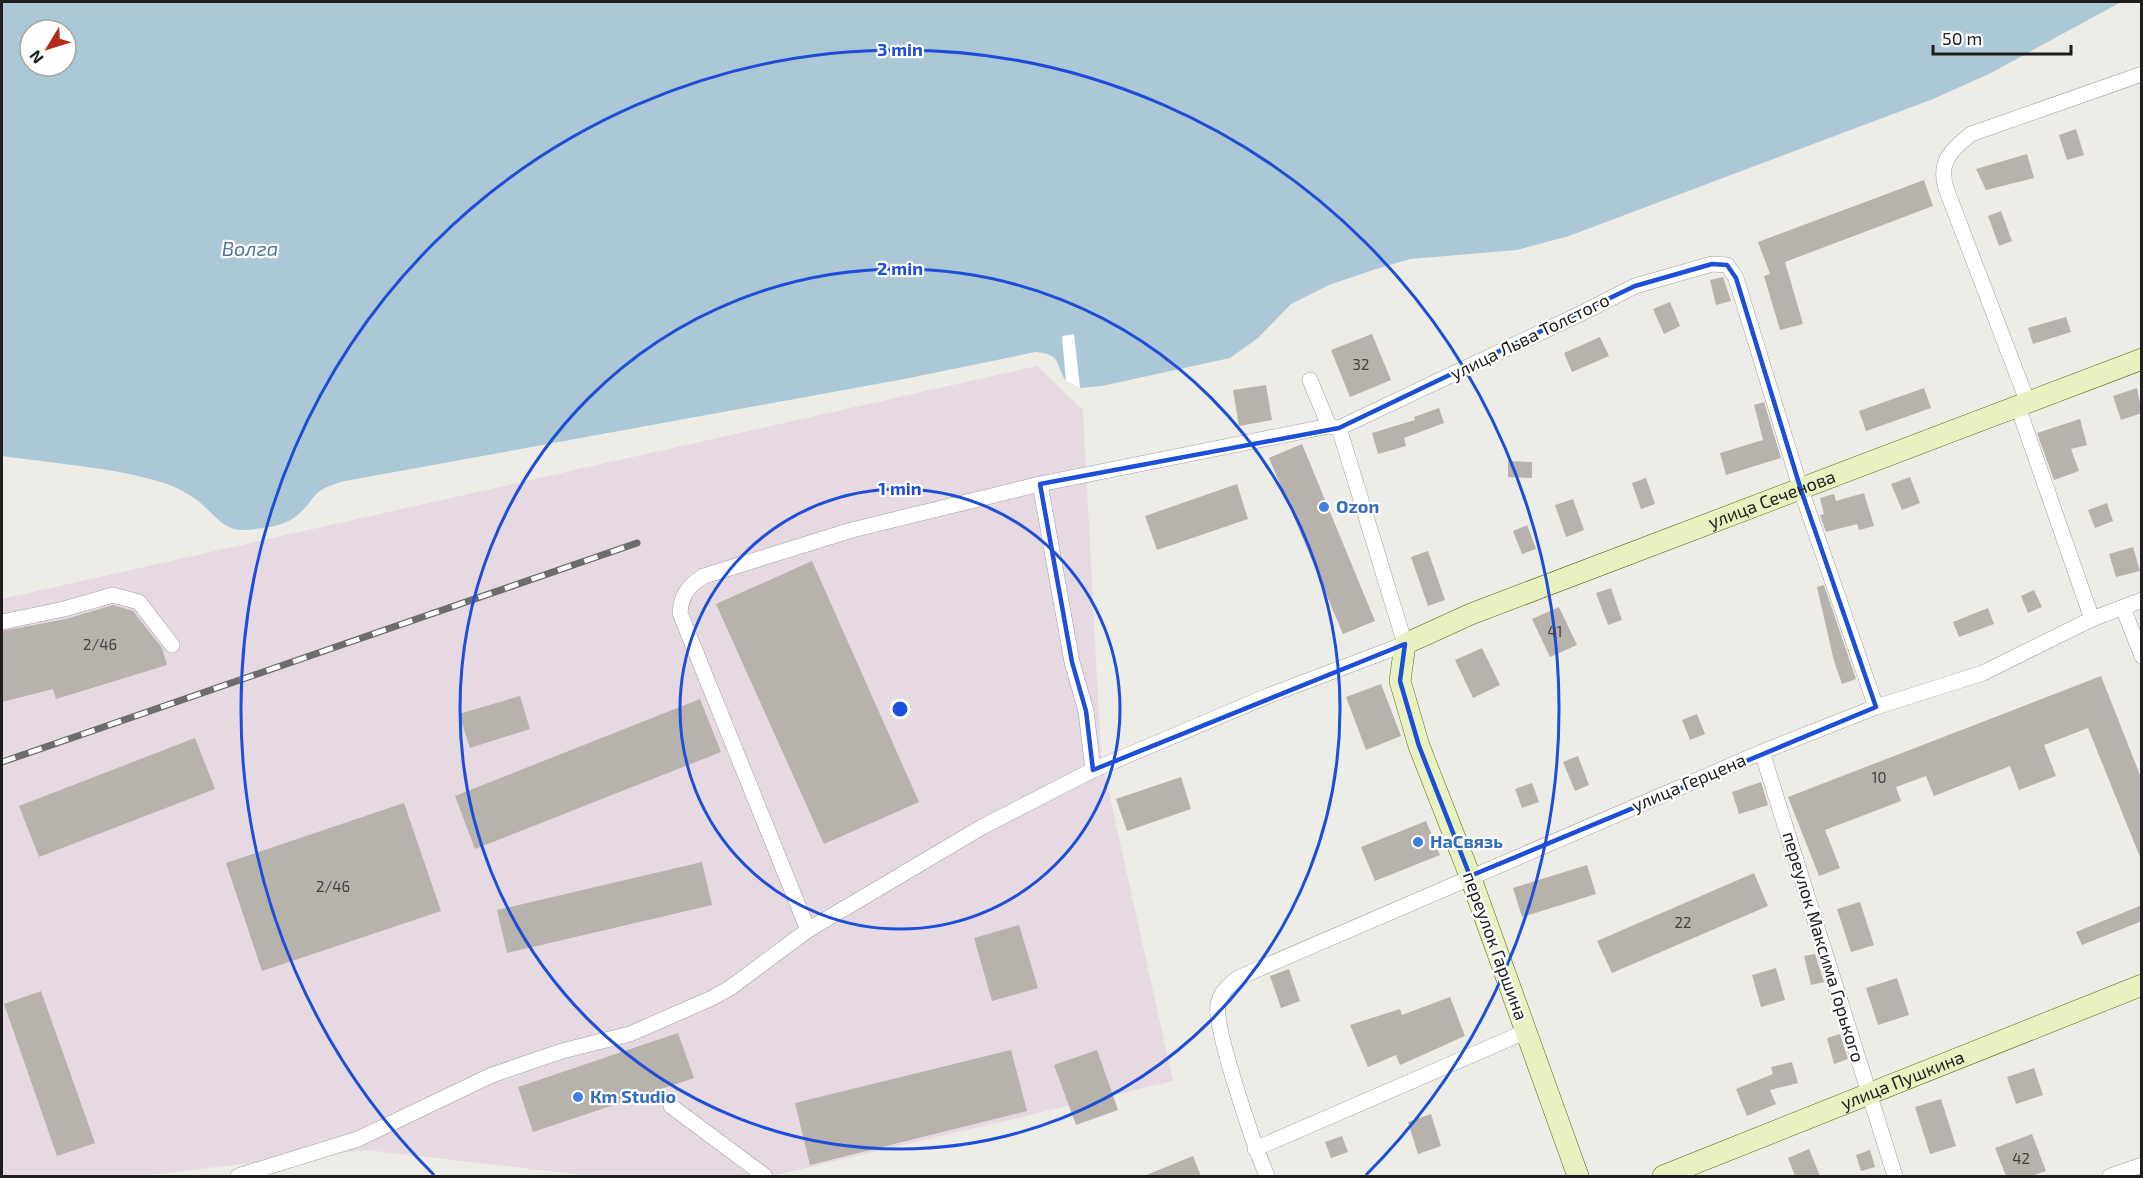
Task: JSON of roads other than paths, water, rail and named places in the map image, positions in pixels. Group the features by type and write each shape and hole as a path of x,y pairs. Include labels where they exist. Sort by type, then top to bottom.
{"main road":[{"name":"улица Сеченова","path":"1405,644 1471,614 2142,359"},
{"name":"переулок Гаршина","path":"1405,644 1400,681 1419,746 1470,876 1578,1176"},
{"name":"улица Пушкина","path":"1663,1176 2142,984"}],"street":[{"path":"2092,619 2023,405 1947,191 1943,178 1943,167 1955,147 1971,134 2142,74"},
{"name":"улица Льва Толстого","path":"808,930 680,613 686,591 704,576 852,530 1040,484 1334,427 1586,311 1635,286 1712,264 1727,265 1736,278 1801,490"},
{"name":"переулок Гаршина","path":"1310,380 1334,427 1405,644"},
{"path":"1040,484 1072,662 1086,711 1093,770"},
{"path":"1801,490 1876,707"},
{"path":"2,622 64,609 113,595 139,602 171,645"},
{"name":"улица Герцена","path":"1255,1149 1217,1018 1222,993 1240,977 1762,752 1876,707 1983,673 2092,619 2142,600"},
{"path":"2122,608 2142,656"},
{"path":"238,1176 358,1139 492,1075 562,1051 630,1034 730,988 808,930 982,827 1093,770 1270,695 1405,644"},
{"name":"переулок Максима Горького","path":"1762,752 1895,1176"},
{"path":"1267,1176 1255,1149 1525,1032"},
{"path":"671,1106 765,1176"},
{"path":"2110,1176 2142,1165"}],"water":[{"name":"Волга","path":"2,2 2121,2 1991,73 1933,99 1569,236 1517,250 1410,259 1329,285 1291,304 1258,338 1230,358 1102,386 1080,388 1066,381 1054,358 1045,353 1036,352 904,379 345,481 319,492 303,510 285,523 248,530 229,527 193,497 167,484 106,470 2,456"}],"railway":[{"path":"2,762 637,543"}],"place":[{"name":"Ozon","path":"1324,507"},
{"name":"НаСвязь","path":"1418,842"},
{"name":"Кm Studio","path":"578,1097"}]}
